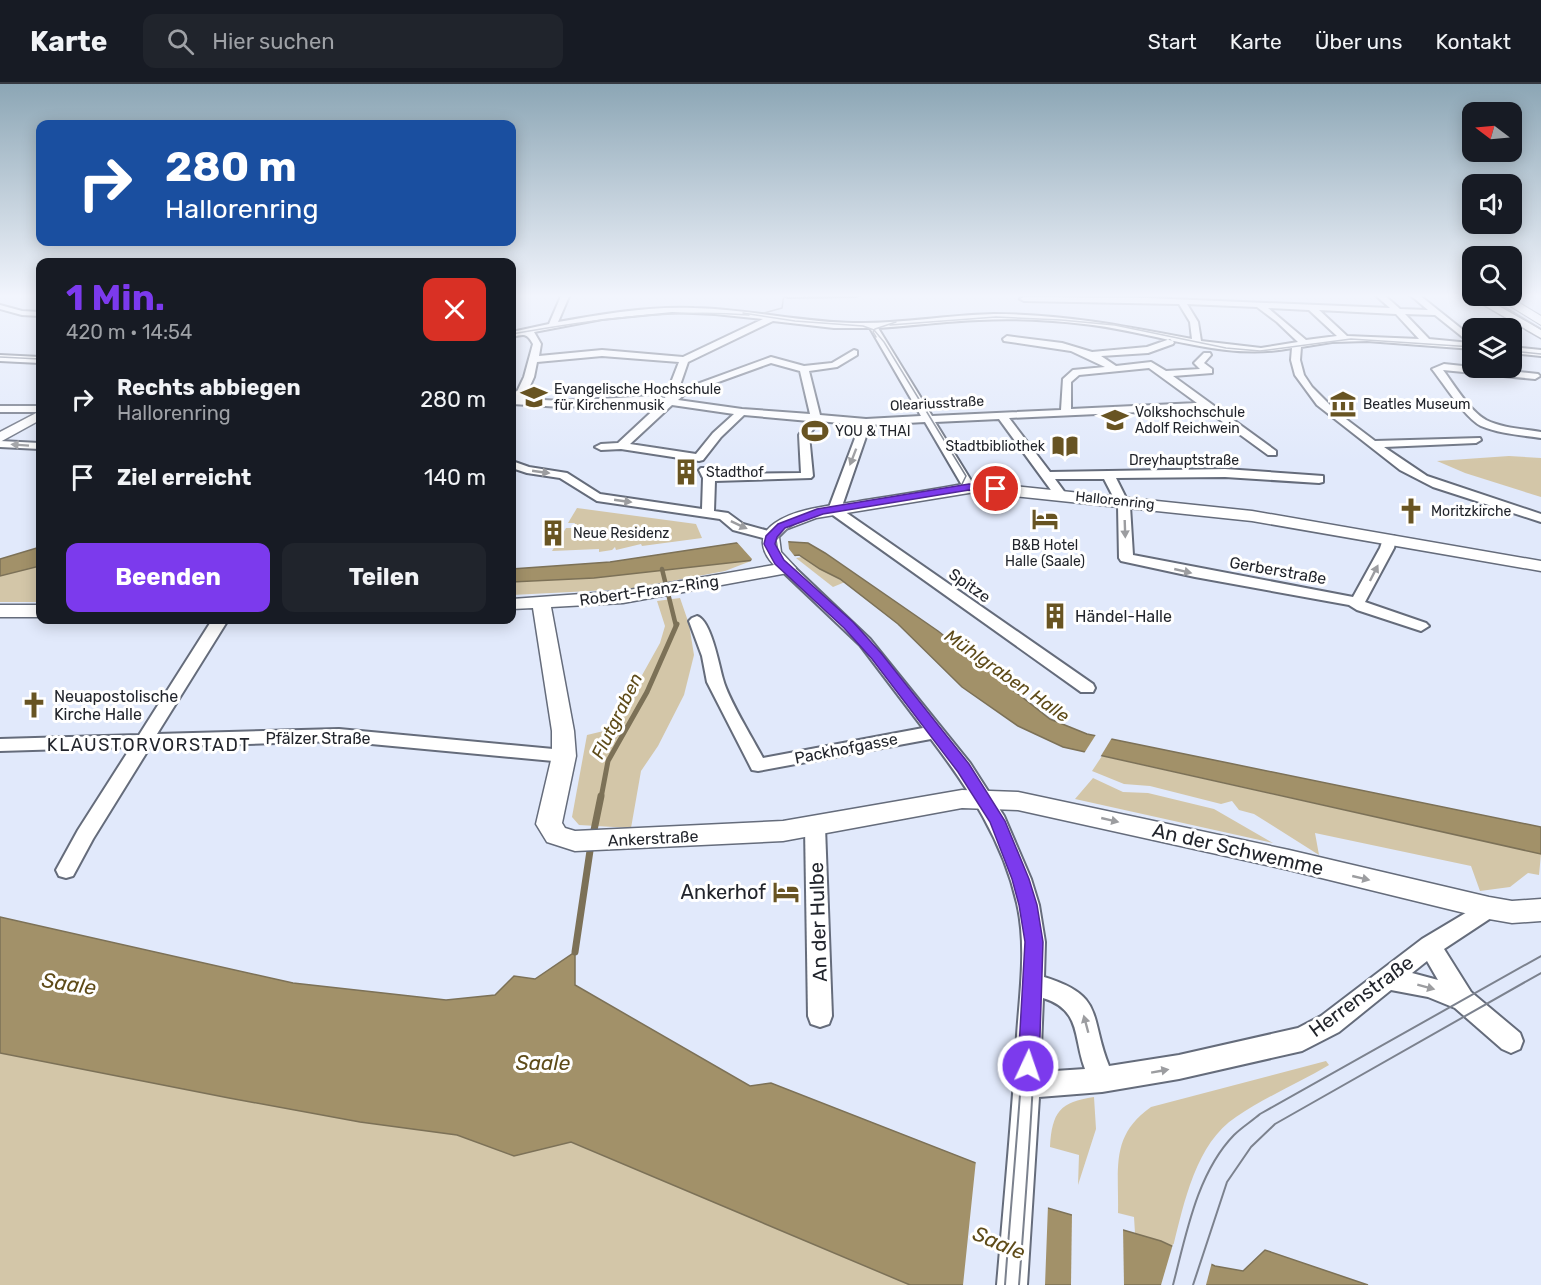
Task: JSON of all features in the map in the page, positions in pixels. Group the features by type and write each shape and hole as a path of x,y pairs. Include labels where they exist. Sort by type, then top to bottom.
{"street":[{"path":"516,397 535,359 536,350"},
{"path":"535,359 602,352 684,360 705,350"},
{"path":"887,350 969,487"},
{"path":"1082,350 1094,354 1112,367"},
{"path":"1094,354 1132,350"},
{"path":"1164,374 1210,371 1199,363 1208,355 1179,350"},
{"path":"1250,350 1267,350"},
{"path":"1297,350 1294,353 1296,365 1315,397 1332,415 1373,444 1423,478 1541,518"},
{"path":"1522,351 1541,353"},
{"path":"621,446 641,431 669,401 682,392 771,360 804,369 834,365 854,353"},
{"path":"0,358 36,360"},
{"path":"669,401 684,360"},
{"path":"1066,412 1066,381 1077,372 1151,365 1272,453"},
{"path":"1535,376 1444,367 1437,369 1475,417 1493,427 1541,435"},
{"path":"709,478 807,476 804,435 816,418 804,369"},
{"name":"Oleariusstraße","path":"516,401 562,404 669,401 742,412 866,422 1209,406"},
{"path":"0,409 36,409"},
{"path":"699,458 717,435 742,412"},
{"path":"1001,415 1060,494"},
{"path":"0,438 36,417"},
{"path":"834,509 866,422"},
{"path":"1373,444 1476,440"},
{"path":"0,444 36,446"},
{"path":"601,447 621,446 699,458"},
{"path":"699,458 709,478 708,514"},
{"path":"516,466 527,470 563,475 597,498 724,516 738,527 771,538 771,551 865,642 985,799 1010,849 1028,905 1034,942 1027,1085 1012,1285"},
{"name":"Dreyhauptstraße","path":"1048,476 1225,473 1319,479"},
{"path":"1108,475 1121,501"},
{"name":"Hallorenring","path":"771,538 781,526 834,509 969,487 1060,494 1252,516 1541,566"},
{"name":"Gerberstraße","path":"1121,501 1124,509 1126,558 1195,573 1353,601 1362,607 1421,626"},
{"name":"Spitze","path":"834,509 840,516 1087,688"},
{"path":"1353,601 1361,599 1387,548 1389,539"},
{"name":"Hallorenring","path":"1470,554 1541,578"},
{"name":"Robert-Franz-Ring","path":"516,604 656,592 783,565"},
{"name":"Ankerstraße","path":"541,603 563,730 564,756 549,824 556,835 575,842 712,836 815,827 962,800 985,799"},
{"path":"0,611 36,611"},
{"name":"Packhofgasse","path":"697,621 710,656 715,682 758,765 935,732"},
{"path":"66,870 85,835 218,624"},
{"name":"Pfälzer Straße","path":"0,745 339,735 564,756"},
{"name":"An der Schwemme","path":"985,799 1018,801 1053,807 1489,908"},
{"name":"An der Hulbe","path":"815,827 820,1016"},
{"path":"1489,908 1512,912 1541,910"},
{"name":"Herrenstraße","path":"1027,1085 1102,1080 1179,1067 1302,1039 1330,1023 1430,946 1489,908"},
{"path":"1430,946 1463,1000 1510,1041"},
{"path":"1387,979 1428,987 1463,1000"},
{"path":"1033,984 1068,995 1082,1009 1102,1080"}],"shaded area":[{"path":"1509,456 1541,458 1541,497 1465,473 1437,461"},
{"path":"577,508 696,524 702,538 642,546 641,544 616,550 615,547 612,550 599,552 599,549 552,551 566,528 573,528 575,523 568,523"},
{"path":"802,557 845,582 833,587 796,558"},
{"path":"730,561 751,561 725,571 629,589 516,595 516,582 594,578"},
{"path":"36,567 36,602 0,602 0,576"},
{"path":"680,598 689,624 694,655 684,695 658,746 641,771 631,828 579,825 572,817 587,735 612,729 660,643 665,626 657,601"},
{"path":"1102,756 1541,854 1539,875 1528,873 1510,887 1480,891 1471,866 1315,833 1319,855 1254,814 1239,810 1232,801 1221,804 1150,786 1124,784 1092,771"},
{"path":"1093,778 1123,792 1148,793 1214,809 1273,843 1075,799"},
{"path":"0,1053 229,1098 457,1135 514,1156 571,1142 910,1285 0,1285"},
{"path":"1326,1061 1329,1065 1259,1103 1222,1128 1201,1158 1194,1175 1173,1247 1135,1233 1134,1217 1118,1213 1118,1167 1123,1141 1138,1118 1151,1107"},
{"path":"1094,1097 1096,1129 1078,1185 1079,1155 1050,1147 1051,1135 1060,1111 1073,1102"}],"water":[{"path":"775,541 808,543 938,631 1050,719 1087,734 1541,827 1541,854 1063,747 1018,726 962,687 898,624 840,579 799,555 594,578 516,582 516,569 610,562 736,543"},
{"path":"36,548 36,567 0,576 0,559"},
{"name":"Saale","path":"0,917 293,983 446,1000 495,995 514,976 535,979 575,952 575,985 750,1086 771,1083 976,1163 996,1193 1161,1241 1215,1266 1243,1271 1265,1250 1368,1285 910,1285 571,1142 514,1156 457,1135 360,1122 0,1053"}],"pier":[{"path":"735,540 788,540 789,549 796,558 750,563 752,559"},
{"path":"1097,733 1113,736 1099,759 1083,755"},
{"path":"976,1160 998,1190 1048,1205 1045,1285 963,1285"},
{"path":"1072,1212 1123,1227 1124,1285 1071,1285"},
{"path":"1173,1244 1212,1262 1206,1285 1161,1285"}],"waterway":[{"name":"Flutgraben","path":"662,569 676,626"},
{"name":"Flutgraben","path":"601,798 608,761 647,692 677,624"},
{"name":"Flutgraben","path":"593,835 601,796"},
{"name":"Flutgraben","path":"575,952 591,844"}],"tram line":[{"path":"889,350 966,476 960,488 914,498 838,508 815,515 794,525 776,540 779,557 868,641 971,772 987,798"},
{"path":"1249,350 1267,350"},
{"path":"1522,352 1541,354"},
{"path":"0,357 36,359"},
{"path":"972,787 978,798"},
{"path":"977,796 1011,865 1020,894 1027,941 1024,1036 1005,1285"},
{"path":"986,796 1008,834 1020,862 1033,904 1038,946 1033,1084 1019,1285"},
{"path":"1173,1285 1188,1226 1202,1186 1221,1150 1237,1132 1260,1114 1541,956"},
{"path":"1193,1285 1227,1182 1251,1147 1275,1124 1541,973"}],"place":[{"name":"Evangelische Hochschule für Kirchenmusik","path":"534,397"},
{"name":"Beatles Museum","path":"1343,404"},
{"name":"Volkshochschule Adolf Reichwein","path":"1115,420"},
{"name":"YOU & THAI","path":"815,431"},
{"name":"Stadtbibliothek","path":"1065,446"},
{"name":"Stadthof","path":"686,472"},
{"name":"Moritzkirche","path":"1411,511"},
{"name":"B&B Hotel Halle (Saale)","path":"1045,519"},
{"name":"Neue Residenz","path":"553,533"},
{"name":"Händel-Halle","path":"1055,616"},
{"name":"Neuapostolische Kirche Halle","path":"34,705"},
{"name":"Ankerhof","path":"786,892"}],"district":[{"name":"KLAUSTORVORSTADT","path":"149,745"}],"route":[{"path":"996,489 969,487 821,512 781,526 771,536 770,544 771,551 779,561 865,642 963,768 997,821 1021,879 1034,942 1028,1066"}],"water label":[{"name":"Mühlgraben Halle","path":"1007,676"}]}
